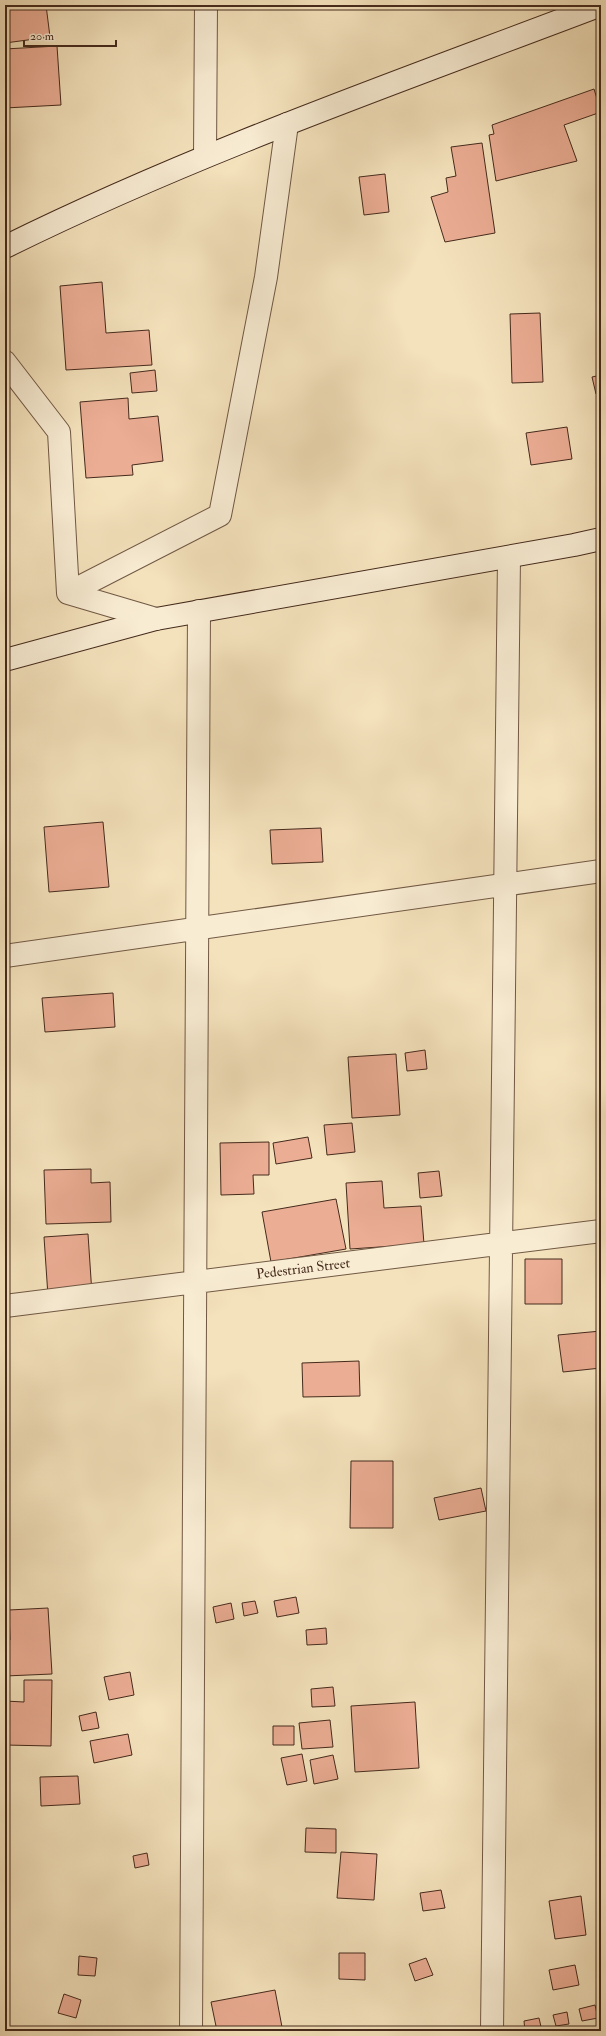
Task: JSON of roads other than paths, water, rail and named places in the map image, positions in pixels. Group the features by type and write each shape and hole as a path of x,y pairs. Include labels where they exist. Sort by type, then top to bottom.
{"street":[{"path":"205,156 206,5"},
{"path":"5,247 82,209 205,156 601,5"},
{"path":"68,593 220,514 266,277 287,124"},
{"path":"5,362 59,432 68,593"},
{"path":"5,660 156,619 510,557 601,539"},
{"path":"492,2031 510,557"},
{"path":"68,593 156,619"},
{"path":"190,2031 199,611"},
{"path":"5,956 601,871"},
{"name":"Pedestrian Street","path":"5,1306 601,1231"}]}
